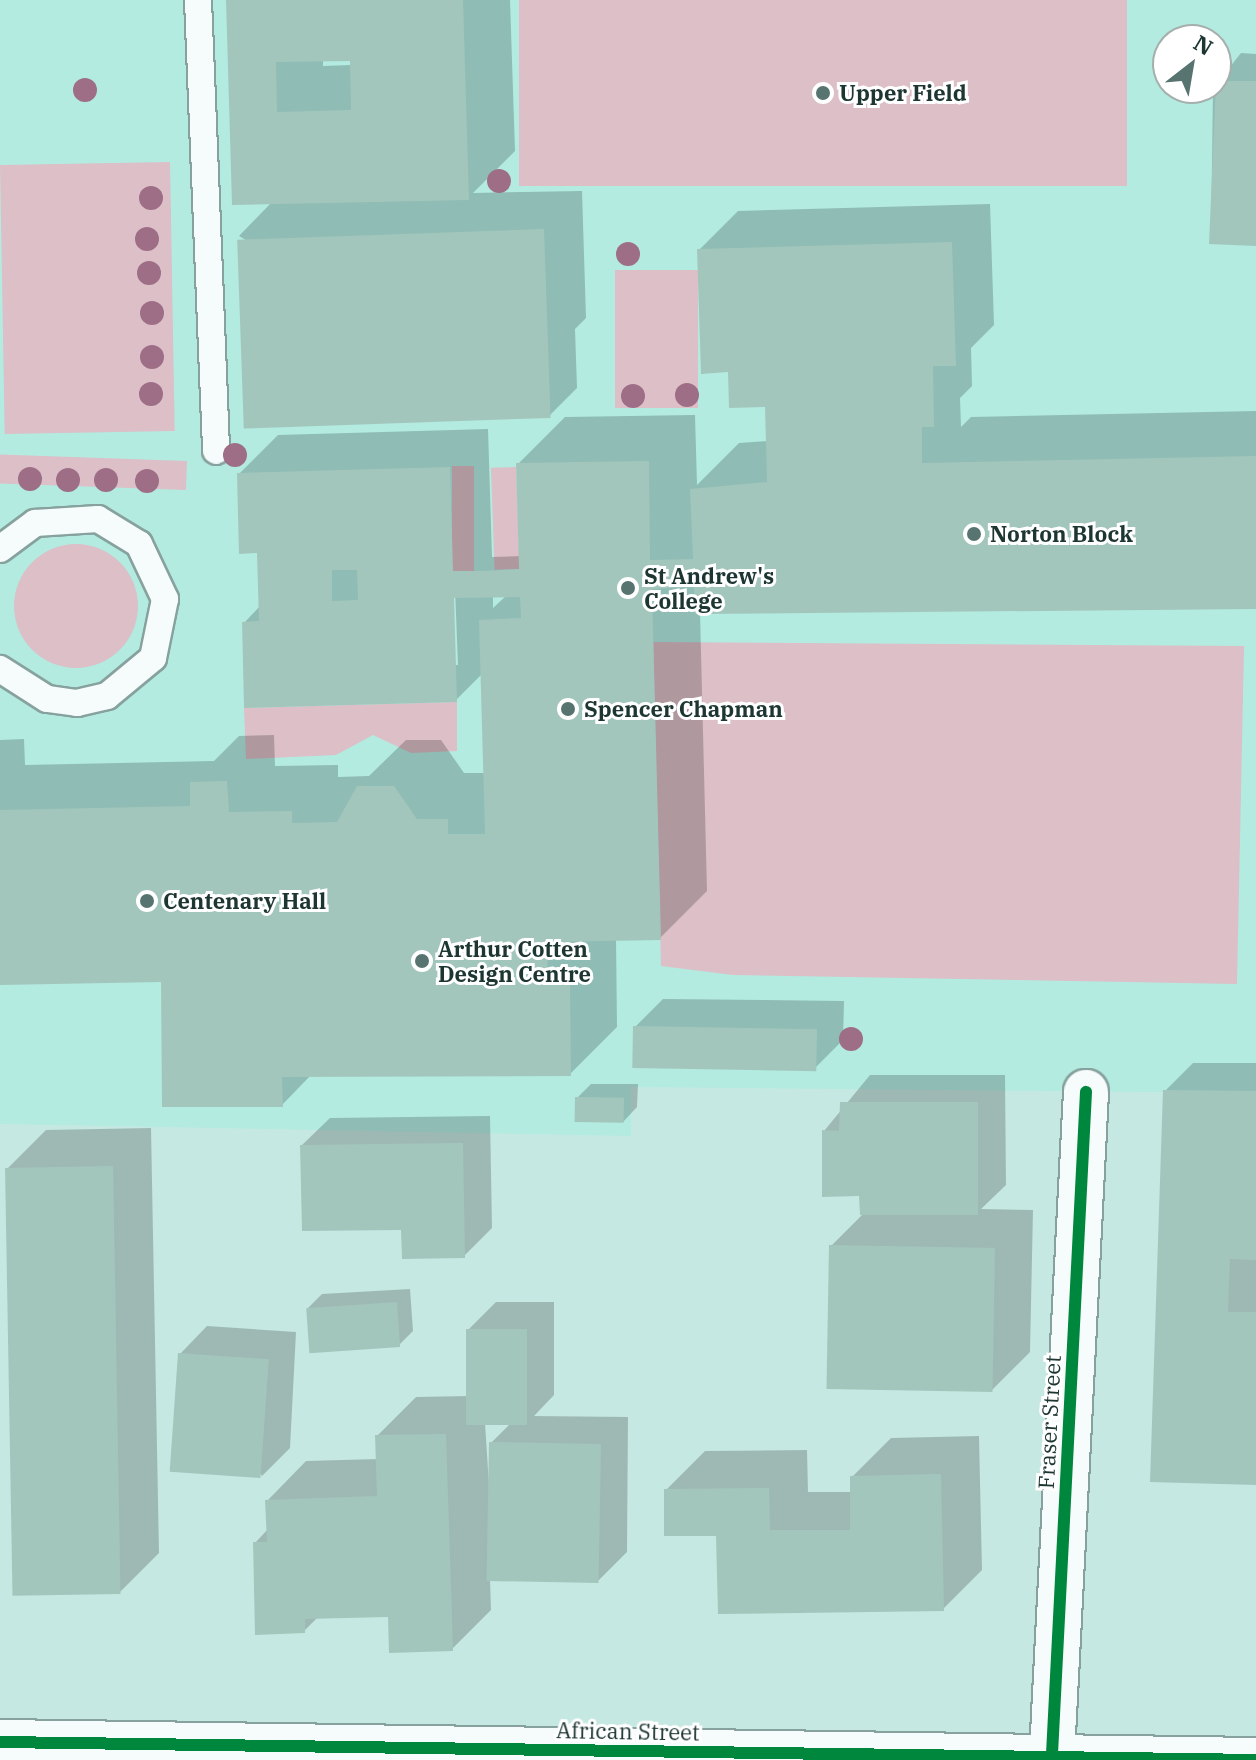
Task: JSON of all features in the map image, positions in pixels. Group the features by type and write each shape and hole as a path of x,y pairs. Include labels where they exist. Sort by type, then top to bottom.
{"street":[{"name":"Fraser Street","path":"1052,1754 1086,1092"},
{"name":"African Street","path":"0,1742 838,1757 1052,1754 1256,1760"}],"lane":[{"path":"198,0 216,451"},
{"path":"0,549 35,523 98,519 139,544 165,599 153,658 133,680 77,703 6,686"}],"shaded area":[{"name":"St Andrew's College","path":"0,0 1256,0 1256,1093 631,1087 631,1136 0,1124"},
{"name":"Upper Field","path":"519,0 1127,0 1127,186 519,186"},
{"path":"170,162 175,431 5,434 0,165"},
{"path":"615,270 698,270 698,408 615,408"},
{"path":"0,454 187,461 186,490 0,483"},
{"path":"452,466 474,466 474,571 452,571"},
{"path":"516,467 520,569 495,570 491,468"},
{"path":"76,544 100,549 120,562 133,582 138,606 133,630 120,650 100,663 76,668 52,663 32,650 19,630 14,606 19,582 32,562 52,549"},
{"path":"653,642 1244,646 1237,984 733,975 661,966"},
{"path":"457,702 457,751 411,753 373,735 336,755 246,759 244,708"}],"building":[{"path":"226,0 463,0 469,200 232,205","holes":["350,61 351,110 277,112 276,62"]},
{"path":"1232,81 1256,81 1256,246 1209,244 1215,104 1232,104"},
{"path":"544,229 551,418 244,429 237,240"},
{"path":"952,242 956,366 933,366 934,427 922,427 922,463 1256,456 1256,609 695,614 694,587 652,589 661,940 548,942 547,979 570,979 571,1076 282,1077 283,1107 162,1107 161,982 0,985 0,810 190,806 190,782 227,781 229,812 292,811 292,823 337,822 357,786 394,786 417,819 448,819 448,834 485,834 479,620 521,618 520,597 454,598 457,702 244,708 242,622 259,621 257,553 239,554 237,473 450,467 453,571 484,571 519,569 516,463 649,461 650,560 693,559 690,489 767,482 765,407 729,408 728,372 701,374 697,249","holes":["332,570 357,570 358,600 332,601"]},
{"path":"633,1026 817,1029 816,1071 632,1068"},
{"path":"1163,1090 1256,1091 1256,1260 1230,1259 1228,1312 1256,1312 1256,1485 1150,1482"},
{"path":"575,1097 624,1098 624,1123 575,1122"},
{"path":"840,1102 978,1102 978,1215 860,1215 859,1196 822,1197 822,1130 839,1131"},
{"path":"463,1143 465,1258 402,1259 401,1230 302,1231 300,1145"},
{"path":"113,1166 120,1594 12,1596 5,1168"},
{"path":"829,1245 995,1248 992,1392 826,1389"},
{"path":"397,1302 400,1347 309,1353 306,1308"},
{"path":"466,1329 527,1329 527,1425 466,1425"},
{"path":"178,1353 269,1359 260,1478 170,1472"},
{"path":"446,1434 453,1651 389,1653 388,1617 305,1619 305,1633 255,1635 253,1542 267,1542 265,1500 377,1496 375,1435"},
{"path":"489,1442 601,1444 599,1583 487,1581"},
{"path":"941,1474 944,1611 718,1614 716,1536 664,1536 664,1489 769,1488 770,1530 850,1530 850,1476"}],"cycle path":[{"path":"1052,1754 1086,1092"},
{"path":"0,1742 1256,1760"}],"place":[{"name":"Upper Field","path":"823,93"},
{"name":"Norton Block","path":"974,534"},
{"name":"St Andrew's College","path":"628,588"},
{"name":"Spencer Chapman","path":"568,709"},
{"name":"Centenary Hall","path":"147,901"},
{"name":"Arthur Cotten Design Centre","path":"422,961"}]}
